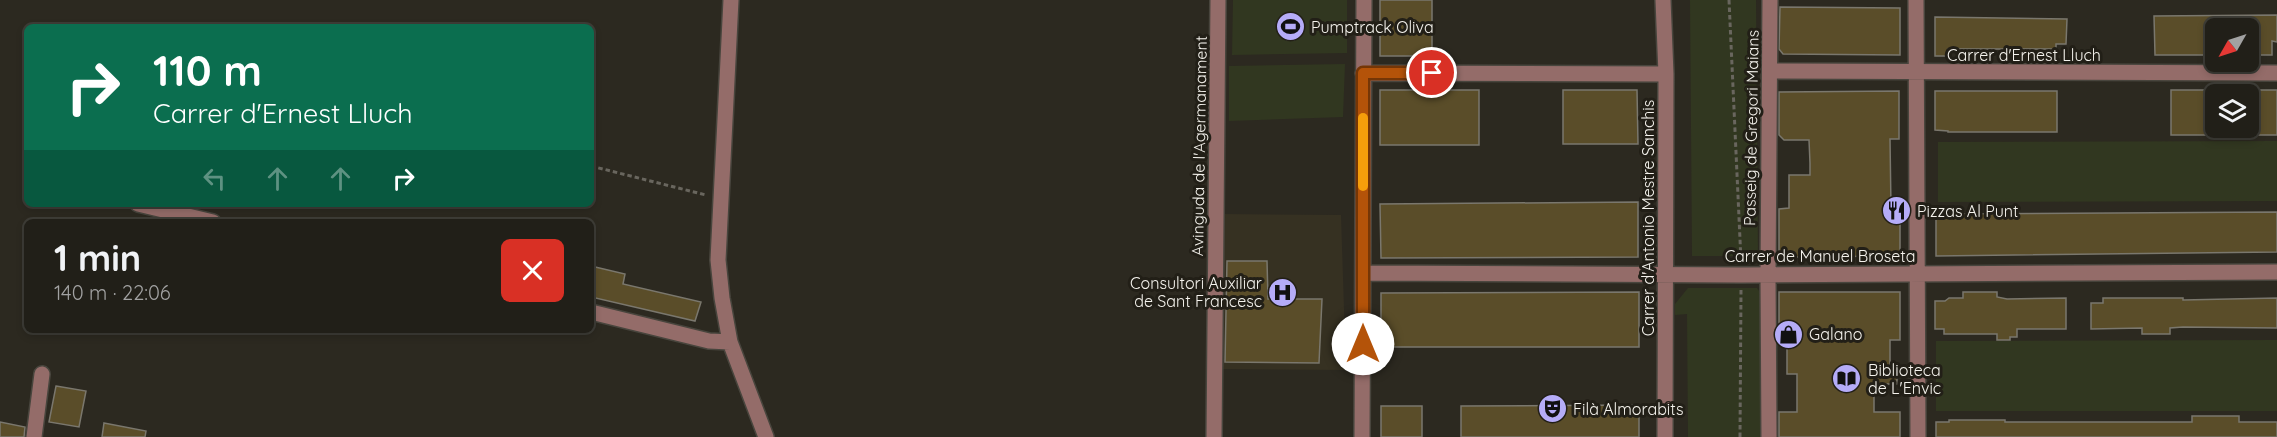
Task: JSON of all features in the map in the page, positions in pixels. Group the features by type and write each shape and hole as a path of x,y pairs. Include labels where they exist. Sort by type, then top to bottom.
{"street":[{"path":"731,0 718,260 730,342 766,437"},
{"name":"Avinguda de l'Agermanament","path":"1214,437 1218,0"},
{"path":"1362,437 1364,0"},
{"name":"Carrer d'Antonio Mestre Sanchis","path":"1663,0 1666,74 1665,437"},
{"name":"Passeig de Gregori Maians","path":"1769,437 1770,0"},
{"path":"1916,0 1918,437"},
{"name":"Carrer d'Ernest Lluch","path":"1771,71 2277,73"},
{"path":"1363,73 1666,74"},
{"path":"150,207 200,219"},
{"name":"Carrer de Manuel Broseta","path":"1363,273 1741,275 2277,272"},
{"path":"594,313 709,341 730,342"},
{"path":"34,437 42,374"}],"path":[{"path":"1729,0 1741,275 1740,437"},
{"path":"594,167 722,199"}],"shaded area":[{"name":"Consultori Auxiliar de Sant Francesc","path":"1222,214 1341,215 1346,370 1222,369"}],"green space":[{"name":"Pumptrack Oliva","path":"1233,0 1347,0 1347,53 1232,55"},
{"path":"1690,0 1756,0 1758,256 1692,256"},
{"path":"1345,64 1343,117 1229,121 1229,66"},
{"path":"2277,141 2277,201 1938,202 1938,142"},
{"path":"1688,288 1757,288 1760,292 1760,437 1688,437 1687,314 1675,315 1675,304"},
{"path":"2277,340 2277,411 1936,411 1936,341"}],"building":[{"path":"1380,0 1432,0 1432,56 1380,56"},
{"path":"1780,7 1900,8 1900,55 1783,54 1779,49"},
{"path":"2277,15 2277,42 2272,41 2272,55 2259,55 2259,18 2205,18 2205,55 2155,55 2154,16"},
{"path":"1935,17 2067,19 2066,44 2056,44 2056,49 1948,49 1948,56 1935,56"},
{"path":"1380,90 1479,90 1479,145 1380,145"},
{"path":"1563,90 1637,90 1638,144 1563,144"},
{"path":"2171,90 2205,90 2205,135 2171,135"},
{"path":"2259,90 2277,90 2277,135 2259,135"},
{"path":"1899,91 1899,139 1890,139 1891,208 1900,208 1900,256 1779,257 1779,209 1789,208 1789,175 1810,175 1810,163 1809,140 1784,140 1779,135 1779,92"},
{"path":"1935,91 2057,91 2057,132 1935,130"},
{"path":"1638,202 1638,257 1381,258 1380,204"},
{"path":"2277,212 2277,252 1936,256 1936,214"},
{"path":"1227,261 1267,261 1268,299 1322,299 1319,363 1225,362"},
{"path":"594,267 625,274 623,284 701,302 695,321 594,298"},
{"path":"1639,292 1639,347 1381,347 1381,293"},
{"path":"1779,292 1900,292 1900,340 1890,340 1890,367 1897,367 1897,384 1874,384 1874,412 1900,412 1900,437 1779,437 1779,412 1797,412 1797,374 1787,374 1787,340 1779,340"},
{"path":"1963,292 1997,292 1997,297 2007,299 2066,298 2066,329 2017,329 2017,337 2010,337 2010,340 1997,340 1997,334 1944,334 1944,329 1935,329 1935,301 1963,298"},
{"path":"2103,298 2183,298 2183,300 2277,298 2277,328 2183,327 2170,328 2170,334 2142,334 2142,328 2091,329 2091,303 2103,303"},
{"path":"56,386 86,391 79,427 49,422"},
{"path":"1639,405 1639,437 1461,437 1461,406"},
{"path":"1381,406 1422,406 1422,437 1381,437"},
{"path":"2192,416 2239,416 2239,422 2277,422 2277,437 1936,437 1936,422 1949,422 1949,420 2192,422"},
{"path":"0,422 25,427 24,437 0,437"},
{"path":"104,423 146,431 145,437 102,437"}],"slow traffic":[{"path":"1363,118 1363,186"}],"place":[{"name":"Pumptrack Oliva","path":"1290,27"},
{"name":"Pizzas Al Punt","path":"1896,211"},
{"name":"Consultori Auxiliar de Sant Francesc","path":"1283,292"},
{"name":"Galano","path":"1788,334"},
{"name":"Biblioteca de L'Envic","path":"1847,379"},
{"name":"Filà Almorabits","path":"1552,409"}],"route":[{"path":"1363,344 1363,73 1432,73"}]}
